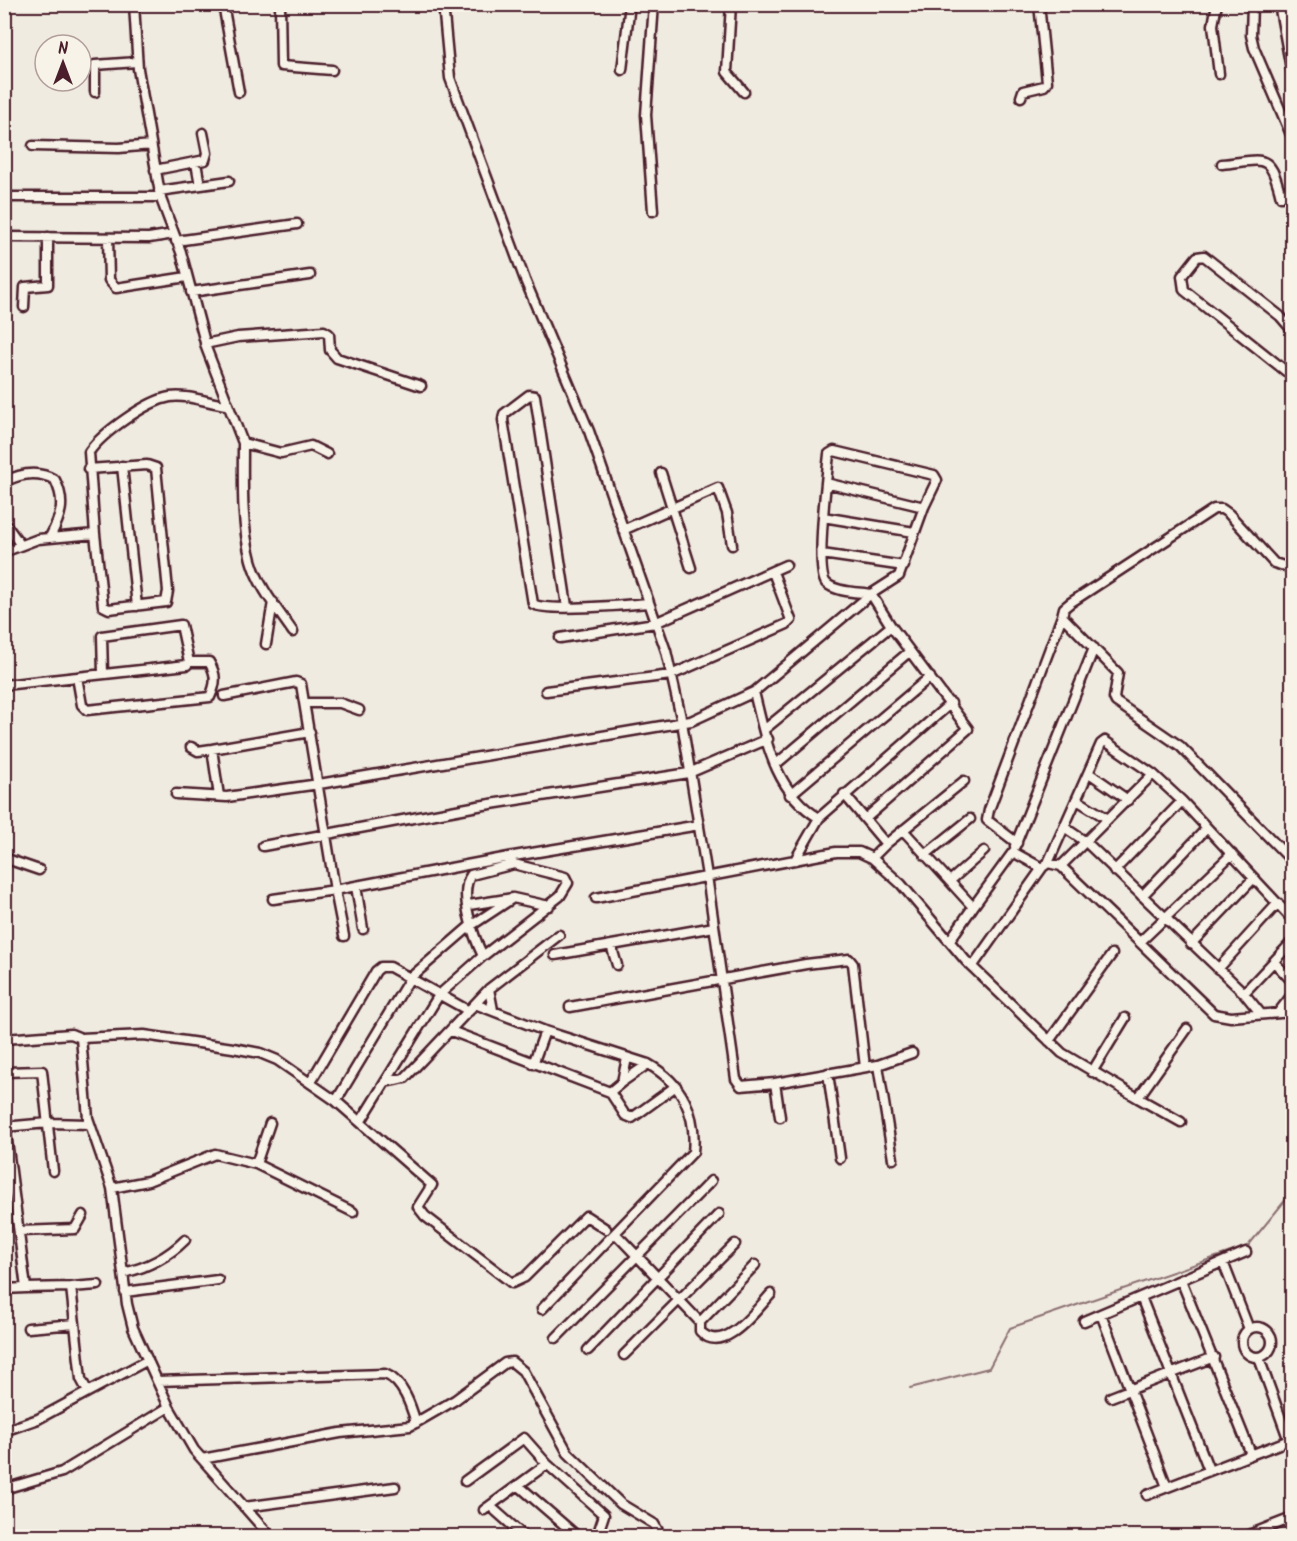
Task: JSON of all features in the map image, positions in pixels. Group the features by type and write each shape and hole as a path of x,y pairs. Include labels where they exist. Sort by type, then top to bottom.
{"street":[{"path":"134,4 137,62 160,194 187,277 207,351 226,405 243,443 243,498 251,560 273,602 293,632"},
{"path":"224,4 239,92"},
{"path":"280,4 281,66 332,70"},
{"path":"443,4 450,78 507,235 589,431 671,675 682,722 699,825 737,1082 747,1087 775,1083 878,1065 912,1053"},
{"path":"622,70 630,4"},
{"path":"653,211 646,106 654,4"},
{"path":"731,4 728,72 744,92"},
{"path":"1021,97 1023,91 1044,86 1047,82 1039,4"},
{"path":"1217,4 1213,25 1219,74"},
{"path":"1252,4 1254,48 1293,137"},
{"path":"1279,4 1293,74"},
{"path":"95,92 95,65 137,62"},
{"path":"155,170 196,163 207,157 203,133"},
{"path":"33,146 119,148 151,145"},
{"path":"1222,164 1264,161 1271,166 1276,175 1281,197 1293,186"},
{"path":"196,163 200,185"},
{"path":"4,197 160,194 229,180"},
{"path":"4,237 175,237 297,224"},
{"path":"24,307 25,287 48,285 48,237"},
{"path":"108,238 109,280 116,288 187,277"},
{"path":"1292,375 1184,290 1182,276 1197,257 1204,256 1280,316 1293,330"},
{"path":"191,292 310,275"},
{"path":"207,351 238,337 324,331 328,334 332,353 336,358 421,386"},
{"path":"567,606 535,396 529,395 504,414 503,420 532,602 539,607 567,606 648,603"},
{"path":"88,469 152,466 156,472 168,596 162,603 110,609 103,606 88,469 89,452 124,421 151,405 171,397 226,405"},
{"path":"243,443 280,453 311,446 327,454"},
{"path":"176,794 219,796 319,784 691,721 754,692 871,594 894,581 904,566 914,532 936,480 934,475 834,451 829,454 823,517 822,554 827,583 851,592 871,594"},
{"path":"122,466 136,606"},
{"path":"4,482 28,473 46,475 54,480 63,504 60,519 50,537"},
{"path":"661,473 692,568"},
{"path":"826,483 924,507"},
{"path":"623,530 711,489 720,489 732,533 732,545"},
{"path":"1293,562 1284,566 1274,563 1229,514 1222,510 1214,510 1064,608 987,820 1015,848 1045,865 1061,866 1214,1014 1231,1017 1293,1012"},
{"path":"823,517 914,532"},
{"path":"4,522 20,544"},
{"path":"4,552 20,544 50,537 95,534"},
{"path":"822,554 904,566"},
{"path":"560,638 654,622 786,565"},
{"path":"546,691 671,675 787,624 791,620 789,612 772,572"},
{"path":"864,819 968,730 951,703 909,652 871,594"},
{"path":"266,645 273,602"},
{"path":"1062,616 1118,673 1113,698 1116,702 1180,746 1293,861"},
{"path":"103,674 100,641 105,634 182,625 189,662"},
{"path":"765,729 891,626"},
{"path":"950,940 1015,848 1094,648"},
{"path":"775,765 909,652"},
{"path":"4,685 103,674 183,666 189,662 209,662 214,670 214,688 210,697 87,710 82,705 77,677"},
{"path":"790,795 930,677"},
{"path":"224,696 296,682 301,684 306,702 344,936"},
{"path":"754,692 775,765 790,795 819,818"},
{"path":"306,702 340,703 359,710"},
{"path":"795,860 819,818 951,703"},
{"path":"191,747 198,751 310,732"},
{"path":"263,846 478,806 689,773 768,739"},
{"path":"972,967 1045,865 1101,744 1106,741 1153,774 1182,801 1293,919"},
{"path":"212,749 219,796"},
{"path":"1089,773 1128,800"},
{"path":"1061,866 1153,774"},
{"path":"872,858 964,781"},
{"path":"844,794 886,844"},
{"path":"1077,800 1108,819"},
{"path":"1114,871 1182,801"},
{"path":"926,855 970,819"},
{"path":"273,899 699,825"},
{"path":"1064,827 1086,842 1114,871 1167,918 1191,944 1244,993 1261,1014"},
{"path":"1142,897 1207,828"},
{"path":"903,830 973,907"},
{"path":"950,881 984,851"},
{"path":"596,898 795,860 843,852 859,852 872,858 901,884 972,967 1049,1041 1092,1072 1181,1122"},
{"path":"1140,942 1232,854"},
{"path":"4,858 39,870"},
{"path":"361,1121 439,995 483,956 549,906 566,888 565,877 514,864 471,875 468,883 470,927 483,956"},
{"path":"1191,944 1254,878"},
{"path":"357,886 363,929"},
{"path":"469,906 513,898 549,906"},
{"path":"336,1101 410,978 470,927 513,898"},
{"path":"1218,969 1278,903"},
{"path":"555,955 714,927"},
{"path":"385,1082 405,1078 489,989 559,935"},
{"path":"1244,993 1293,942"},
{"path":"611,945 616,965"},
{"path":"1049,1041 1112,954"},
{"path":"570,1007 849,959 853,964 865,1067"},
{"path":"1274,962 1293,981"},
{"path":"310,1083 378,968 390,967 439,995 472,1007 493,1010 545,1031 648,1064 676,1086 684,1097 691,1116 693,1152 610,1231 542,1309"},
{"path":"489,989 493,1010"},
{"path":"1278,1013 1293,995"},
{"path":"1092,1072 1125,1018"},
{"path":"1138,1098 1187,1029"},
{"path":"451,1031 610,1092 625,1115 632,1118 676,1086"},
{"path":"532,1064 545,1031"},
{"path":"4,1039 71,1035 81,1038 144,1035 260,1053 277,1060 336,1101 432,1185 418,1207 428,1219 508,1281 520,1280 586,1216 610,1231 700,1322"},
{"path":"81,1038 89,1124 112,1188 125,1292 133,1328 169,1407 202,1459 270,1536"},
{"path":"622,1082 627,1058"},
{"path":"610,1092 648,1064"},
{"path":"878,1065 893,1158"},
{"path":"4,1072 42,1071 53,1171"},
{"path":"828,1072 840,1158"},
{"path":"775,1083 780,1117"},
{"path":"4,1117 9,1179 20,1231 26,1288"},
{"path":"5,1126 48,1123 89,1124"},
{"path":"256,1164 270,1123"},
{"path":"112,1188 148,1181 212,1154 256,1164 353,1212"},
{"path":"556,1338 711,1181"},
{"path":"588,1350 719,1214"},
{"path":"20,1231 75,1229 83,1215"},
{"path":"123,1273 141,1269 177,1249 185,1240"},
{"path":"624,1356 735,1244"},
{"path":"1084,1321 1246,1252"},
{"path":"1223,1262 1249,1329"},
{"path":"754,1265 700,1322 700,1331 707,1336 732,1333 771,1294"},
{"path":"125,1292 218,1280"},
{"path":"1181,1280 1251,1454"},
{"path":"4,1289 98,1285"},
{"path":"71,1287 82,1382 88,1392"},
{"path":"1141,1297 1173,1373 1209,1470"},
{"path":"1101,1314 1167,1487"},
{"path":"28,1328 75,1324"},
{"path":"1260,1327 1271,1337 1271,1348 1259,1358 1249,1356 1242,1347 1242,1337 1249,1329 1260,1327"},
{"path":"1111,1397 1214,1358"},
{"path":"1147,1495 1251,1454 1292,1443 1259,1358"},
{"path":"4,1431 38,1419 148,1360"},
{"path":"202,1459 272,1444 358,1431 403,1428 416,1423 454,1400 505,1363 516,1364 523,1371 568,1453 621,1504 654,1524 661,1536"},
{"path":"157,1381 385,1374 392,1377 405,1395 416,1423"},
{"path":"4,1489 62,1472 169,1407"},
{"path":"465,1481 524,1438 546,1464 604,1515 597,1536"},
{"path":"524,1536 487,1508 546,1464"},
{"path":"518,1485 576,1536"},
{"path":"244,1507 395,1487"},
{"path":"1246,1536 1293,1518"}],"waterway":[{"path":"910,1388 989,1368 1010,1328 1248,1246 1292,1192"}]}
